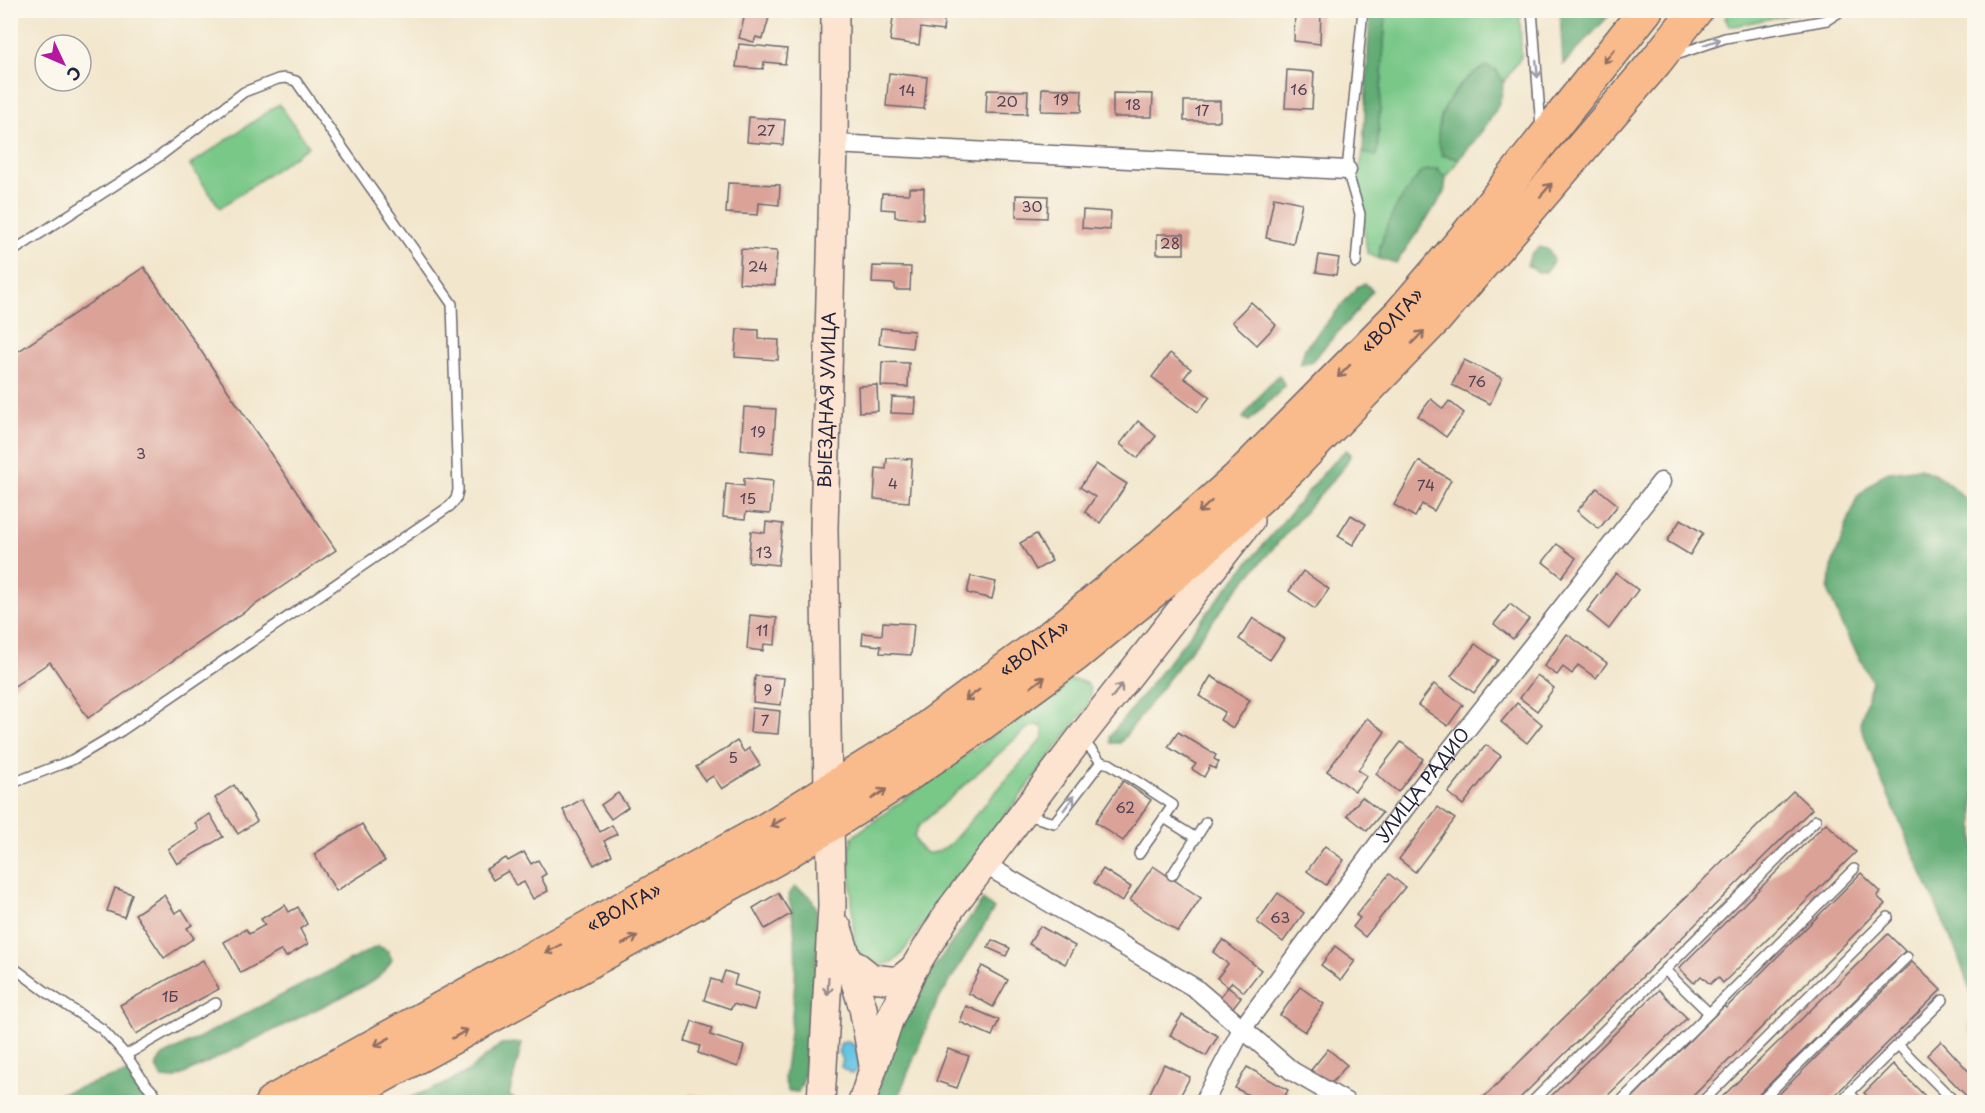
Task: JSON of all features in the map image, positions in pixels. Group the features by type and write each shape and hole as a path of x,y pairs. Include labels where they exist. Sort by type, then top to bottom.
{"highway":[{"name":"«ВОЛГА»","path":"272,1102 588,930 767,829 920,733 1061,629 1150,556 1238,478 1400,314 1465,238 1646,10"},
{"name":"«ВОЛГА»","path":"335,1102 752,872 830,826 973,730 1074,656 1197,555 1289,470 1436,318 1656,61 1696,10"}],"main road":[{"name":"ВЫЕЗДНАЯ УЛИЦА","path":"828,792 824,528 834,144 835,10"},
{"path":"862,1102 871,1055 889,1021 906,974 952,907 1022,813 1289,470"},
{"path":"821,1102 831,1041 830,826"},
{"path":"832,906 863,1008 871,1055"},
{"path":"846,957 872,978 906,974"},
{"path":"831,1041 863,1008 906,974"},
{"path":"831,1041 871,1055"}],"street":[{"path":"834,144 1347,170"},
{"name":"УЛИЦА РАДИО","path":"1204,1102 1242,1029 1404,809 1661,482"},
{"path":"984,864 1194,988 1292,1071 1346,1102"}],"lane":[{"path":"1356,263 1360,214 1347,170 1363,10"},
{"path":"1532,10 1542,140"},
{"path":"1656,61 1725,38 1827,20 1843,10"},
{"path":"10,253 159,156 244,92 278,79 296,81 452,304 458,490 456,499 450,506 120,731 72,760 10,784"},
{"path":"1081,737 1101,762 1110,764 1173,805 1139,854"},
{"path":"1022,813 1054,823 1101,762"},
{"path":"1164,818 1196,838"},
{"path":"1532,1102 1816,820"},
{"path":"1172,875 1206,822"},
{"path":"1620,1102 1854,869"},
{"path":"1702,1102 1888,917"},
{"path":"1760,1102 1907,957"},
{"path":"10,965 102,1029 126,1055 145,1083 162,1102"},
{"path":"1665,970 1709,1013"},
{"path":"1840,1102 1943,1000"},
{"path":"126,1055 216,1003"},
{"path":"1898,1045 1955,1102"},
{"path":"1849,1094 1858,1102"}],"green space":[{"path":"1370,11 1386,11 1377,156 1363,153"},
{"path":"1386,11 1520,11 1521,57 1504,82 1496,69 1442,155 1459,159 1446,178 1437,169 1380,245 1379,259 1367,253 1358,176 1363,153 1377,155"},
{"path":"1560,11 1613,11 1563,65"},
{"path":"1730,11 1808,11 1734,26 1729,25 1725,18"},
{"path":"1487,66 1499,74 1503,84 1495,111 1459,159 1442,155 1438,141 1439,125 1447,104 1460,85"},
{"path":"279,104 309,146 220,208 190,165"},
{"path":"1437,169 1446,178 1444,194 1396,263 1379,259 1384,235 1393,212 1422,171"},
{"path":"1540,247 1549,250 1554,260 1546,272 1538,272 1527,265 1531,254"},
{"path":"1365,283 1372,290 1359,309 1310,363 1300,365 1305,348 1357,287"},
{"path":"1279,375 1285,386 1249,421 1243,418 1260,395"},
{"path":"1346,450 1351,454 1344,467 1233,594 1120,743 1111,743 1110,736 1226,589 1333,462"},
{"path":"1919,468 1940,477 1974,505 1974,1001 1957,953 1881,779 1860,724 1872,681 1842,626 1828,590 1833,563 1857,497 1884,473"},
{"path":"1069,680 1081,681 1089,686 1091,694 1088,706 899,957 888,964 877,964 855,955 849,852 852,837","holes":["1034,725 1041,726 1044,732 1043,738 951,843 934,853 921,849 914,837 918,827 1025,730"]},
{"path":"795,887 810,896 816,908 818,936 803,1081 798,1092 788,1091 784,1079 793,1010 796,963 793,917 788,895"},
{"path":"983,900 994,909 937,1002 896,1102 872,1102 894,1038 929,974"},
{"path":"378,946 388,951 392,960 384,972 372,982 174,1079 162,1078 156,1067 161,1057"},
{"path":"1974,1001 1974,1037 1970,1029"},
{"path":"522,1043 509,1096 522,1102 398,1102 443,1085 467,1072 501,1044"},
{"path":"129,1072 154,1102 37,1102 38,1100"}],"water":[{"path":"847,1042 853,1046 856,1044 860,1067 854,1073 841,1067 843,1059 838,1052 841,1043"}],"building":[{"path":"746,10 771,10 763,39 756,37 754,42 739,38"},
{"path":"894,10 921,12 922,10 945,10 943,31 921,28 919,45 890,41"},
{"path":"1295,10 1321,10 1320,44 1294,41"},
{"path":"739,44 787,49 785,64 764,62 763,69 736,67"},
{"path":"1287,70 1314,72 1312,109 1285,108"},
{"path":"889,73 927,77 924,109 886,106"},
{"path":"1042,88 1082,90 1081,112 1041,111"},
{"path":"987,90 1028,91 1027,114 986,113"},
{"path":"1113,93 1153,94 1152,117 1113,117"},
{"path":"1184,101 1220,101 1220,121 1184,121"},
{"path":"749,117 785,120 783,145 747,142"},
{"path":"728,183 780,185 779,205 759,203 758,215 726,213"},
{"path":"909,188 924,188 923,219 895,217 895,210 881,209 882,193 909,194"},
{"path":"1016,195 1048,196 1047,218 1016,217"},
{"path":"1274,197 1302,203 1293,244 1266,238"},
{"path":"1083,210 1111,212 1110,230 1082,228"},
{"path":"1157,234 1184,234 1184,254 1157,254"},
{"path":"741,249 777,251 775,285 739,283"},
{"path":"1319,255 1339,258 1336,275 1316,272"},
{"path":"873,266 911,267 910,290 895,290 895,284 872,283"},
{"path":"144,267 336,550 88,718 50,662 10,689 10,357"},
{"path":"1251,302 1276,325 1257,345 1232,322"},
{"path":"881,328 914,331 912,348 879,344"},
{"path":"737,329 759,330 759,339 779,340 778,360 735,357"},
{"path":"1170,353 1191,369 1184,378 1210,397 1198,412 1152,377"},
{"path":"1464,360 1502,378 1490,404 1452,385"},
{"path":"882,362 909,363 908,387 881,386"},
{"path":"877,385 878,411 859,412 858,386"},
{"path":"892,397 916,398 915,414 891,413"},
{"path":"1431,399 1443,409 1449,401 1464,413 1446,437 1418,416"},
{"path":"744,407 776,409 773,453 741,450"},
{"path":"1138,421 1156,436 1138,458 1120,444"},
{"path":"887,458 912,459 909,502 874,499 876,468 886,469"},
{"path":"1419,461 1451,480 1434,511 1422,504 1415,517 1394,505"},
{"path":"1096,464 1127,484 1100,523 1085,512 1095,497 1080,487"},
{"path":"744,478 773,481 770,514 746,512 745,519 723,517 726,484 744,486"},
{"path":"1597,488 1618,505 1599,529 1577,511"},
{"path":"1351,515 1366,524 1353,545 1338,536"},
{"path":"1681,519 1703,533 1690,555 1667,541"},
{"path":"766,522 783,524 778,565 748,562 751,531 765,533"},
{"path":"1036,534 1052,561 1036,570 1020,543"},
{"path":"1557,544 1576,558 1562,577 1543,562"},
{"path":"1303,571 1329,589 1315,609 1289,591"},
{"path":"1616,573 1638,590 1609,629 1587,611"},
{"path":"971,576 996,582 992,599 967,593"},
{"path":"1510,604 1529,619 1513,639 1494,624"},
{"path":"750,615 777,618 775,645 764,644 763,651 747,649"},
{"path":"1253,618 1284,639 1270,660 1239,639"},
{"path":"883,622 914,624 911,655 880,653 881,646 862,644 863,633 882,635"},
{"path":"1567,634 1607,663 1596,678 1578,665 1572,674 1563,667 1557,675 1544,666"},
{"path":"1475,644 1498,660 1474,693 1451,676"},
{"path":"1537,675 1554,688 1537,711 1520,698"},
{"path":"755,676 784,678 781,705 753,702"},
{"path":"1211,676 1250,700 1233,728 1220,720 1225,712 1199,696"},
{"path":"1434,684 1463,705 1448,726 1418,705"},
{"path":"1517,703 1542,724 1527,743 1501,722"},
{"path":"752,708 780,711 778,734 750,732"},
{"path":"1367,718 1385,732 1358,770 1367,776 1355,791 1327,771"},
{"path":"1178,732 1216,755 1214,759 1219,762 1215,769 1210,766 1204,777 1192,769 1196,764 1168,747"},
{"path":"737,741 744,752 749,748 760,765 722,789 713,776 705,781 696,767"},
{"path":"1401,742 1423,759 1398,792 1376,774"},
{"path":"1486,745 1501,756 1463,805 1448,793"},
{"path":"1123,781 1151,800 1123,841 1095,822"},
{"path":"234,785 257,821 238,834 215,798"},
{"path":"1793,791 1812,809 1516,1102 1479,1102"},
{"path":"618,793 628,807 611,819 601,805"},
{"path":"1362,797 1382,813 1367,831 1347,815"},
{"path":"582,799 600,832 612,825 617,834 604,841 612,855 594,865 563,810"},
{"path":"1438,807 1455,819 1415,872 1399,859"},
{"path":"210,814 223,837 177,864 168,849 199,830 195,823"},
{"path":"1826,823 1856,852 1723,983 1718,977 1710,984 1701,976 1694,983 1679,968"},
{"path":"362,824 385,861 336,891 314,854"},
{"path":"1325,846 1344,860 1326,885 1307,871"},
{"path":"524,852 531,864 538,860 546,874 541,877 548,891 533,899 524,882 516,886 508,871 493,880 486,869 506,858 508,861"},
{"path":"1153,866 1201,898 1178,932 1130,900"},
{"path":"1103,869 1131,887 1122,902 1094,883"},
{"path":"1861,873 1881,892 1877,896 1885,904 1687,1102 1628,1102 1724,1006 1726,1008"},
{"path":"1389,874 1405,887 1365,937 1353,927 1360,918 1356,915"},
{"path":"115,888 132,894 124,917 107,911"},
{"path":"778,893 791,914 765,929 753,908"},
{"path":"1278,893 1304,913 1283,942 1257,922"},
{"path":"164,895 175,913 182,909 192,925 187,928 194,938 164,958 135,914"},
{"path":"285,905 289,912 298,907 307,924 300,929 308,944 286,957 282,950 241,973 224,942 246,929 249,934 265,925 261,919"},
{"path":"1040,926 1075,946 1065,964 1029,944"},
{"path":"1888,934 1905,951 1751,1102 1717,1102"},
{"path":"992,940 1010,948 1006,956 988,948"},
{"path":"1223,940 1261,970 1244,992 1232,982 1228,987 1217,978 1228,964 1213,952"},
{"path":"1335,946 1355,961 1341,980 1321,965"},
{"path":"203,960 219,989 136,1034 120,1005"},
{"path":"1912,962 1941,990 1828,1102 1771,1102"},
{"path":"982,966 1008,980 993,1007 968,993"},
{"path":"725,971 737,975 734,985 759,993 754,1010 733,1004 731,1009 704,1000 711,979 721,982"},
{"path":"1228,987 1241,997 1231,1010 1218,999"},
{"path":"1300,987 1324,1004 1305,1032 1280,1015"},
{"path":"1659,990 1687,1018 1601,1102 1545,1102"},
{"path":"966,1006 999,1020 992,1036 960,1022"},
{"path":"1182,1015 1218,1036 1206,1056 1170,1035"},
{"path":"692,1021 712,1028 710,1035 744,1046 738,1067 698,1053 700,1046 685,1041"},
{"path":"1941,1041 1974,1077 1974,1102 1927,1055"},
{"path":"948,1049 969,1056 957,1088 936,1081"},
{"path":"1328,1049 1347,1065 1329,1086 1311,1070"},
{"path":"1164,1064 1190,1077 1177,1102 1146,1101"},
{"path":"1893,1064 1931,1102 1874,1102 1864,1093"},
{"path":"1247,1067 1288,1090 1282,1102 1262,1102 1235,1088"},
{"path":"690,1094 728,1101 728,1102 688,1102"}]}
